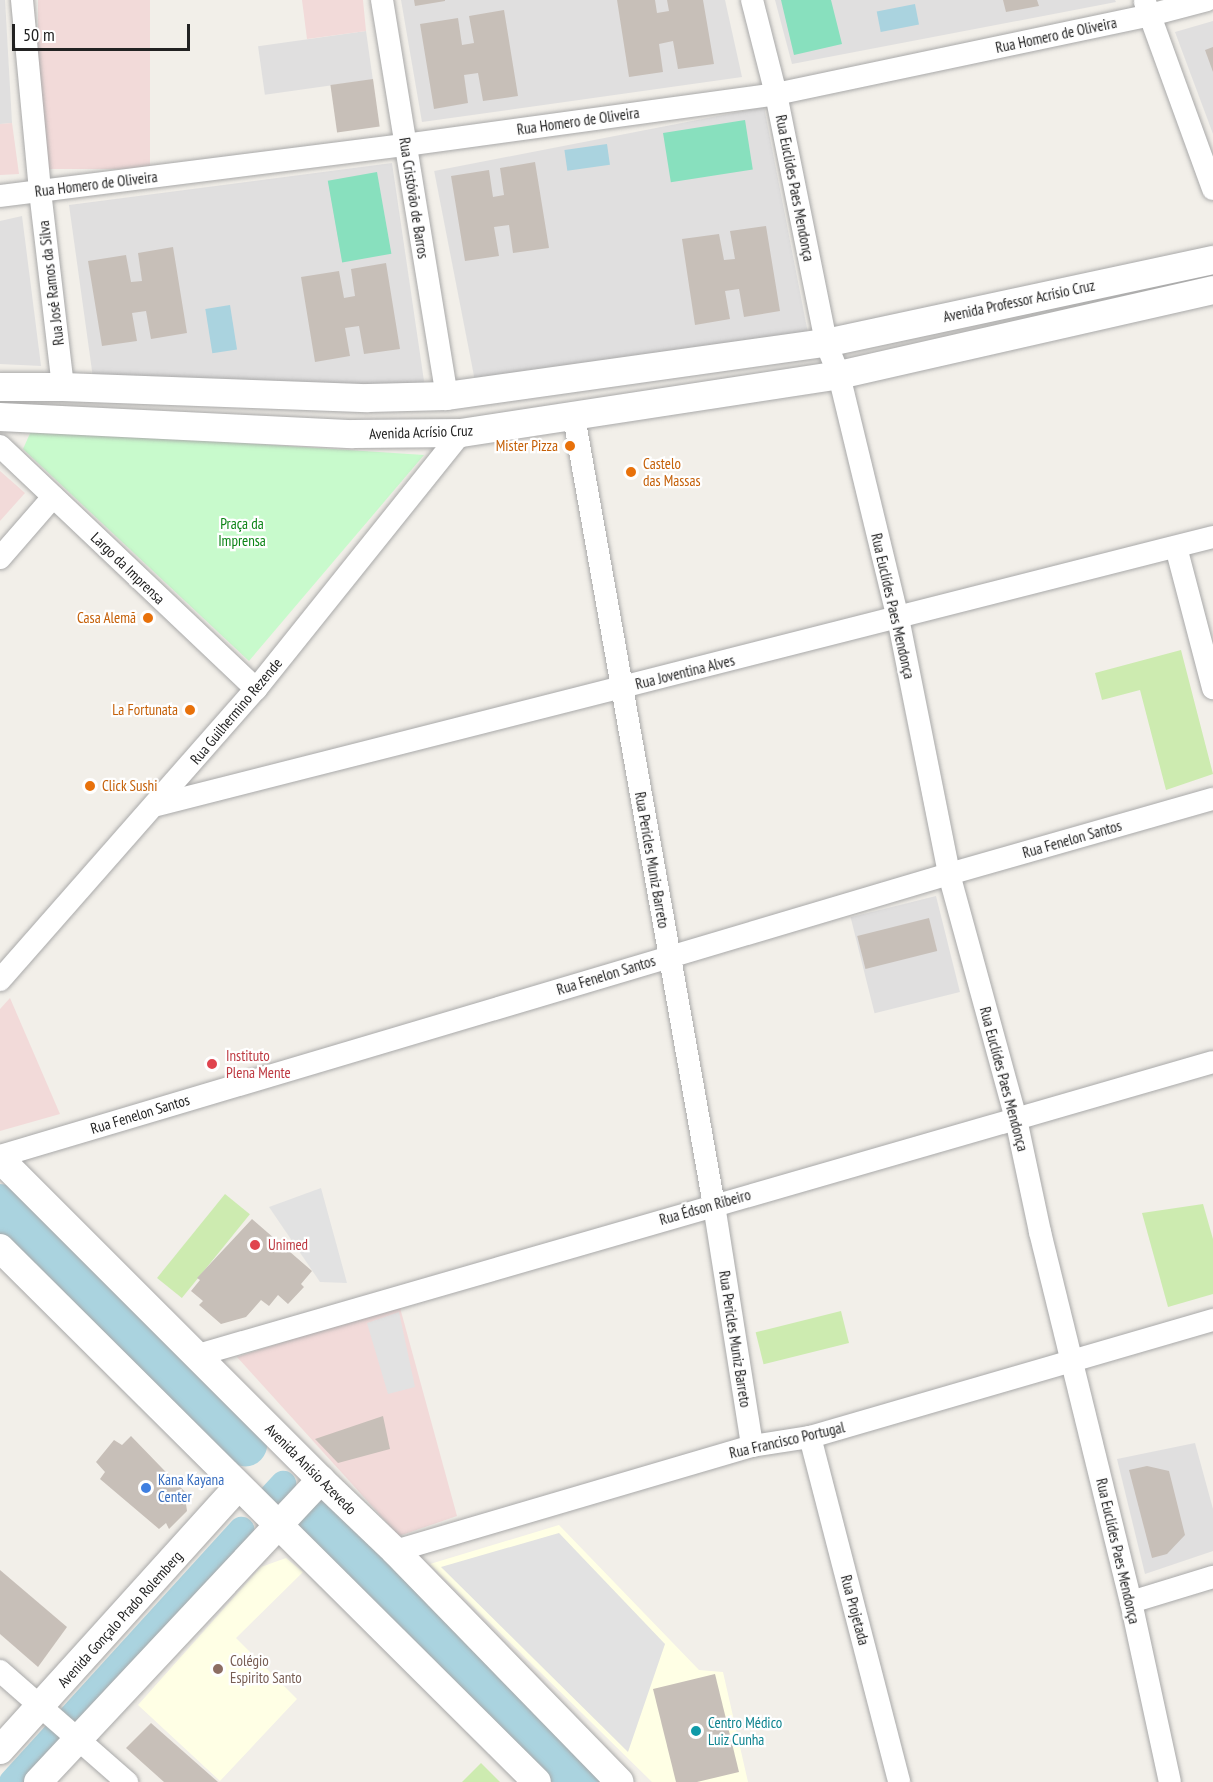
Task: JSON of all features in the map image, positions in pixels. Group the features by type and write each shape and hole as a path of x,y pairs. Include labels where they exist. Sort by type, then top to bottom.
{"street":[{"name":"Rua José Ramos da Silva","path":"21,0 63,387"},
{"name":"Rua Cristóvão de Barros","path":"382,0 447,396"},
{"name":"Rua Euclides Paes Mendonça","path":"752,0 776,94 826,343 839,375"},
{"name":"Rua Homero de Oliveira","path":"0,196 405,145 776,94 1147,7 1207,0"},
{"path":"1147,7 1213,189"},
{"name":"Avenida Professor Acrísio Cruz","path":"826,343 1213,260"},
{"name":"Avenida Professor Acrísio Cruz","path":"839,375 1213,290"},
{"path":"0,387 63,387 368,398 447,396 826,343"},
{"name":"Avenida Acrísio Cruz","path":"0,417 353,434 461,433 839,375"},
{"name":"Rua Euclídes Paes Mendonça","path":"839,375 898,618 949,874 1017,1119 1040,1232 1131,1602 1170,1782"},
{"name":"Rua Pericles Muniz Barreto","path":"574,417 714,1205 752,1446"},
{"name":"Rua Guilhermino Rezende","path":"0,980 157,805 256,689 461,433"},
{"name":"Largo da Imprensa","path":"0,446 256,689"},
{"path":"0,558 53,497"},
{"name":"Rua Joventina Alves","path":"157,805 1213,537"},
{"path":"1176,547 1213,688"},
{"name":"Rua Fenelon Santos","path":"0,1157 949,874 1213,799"},
{"name":"Rua Édson Ribeiro","path":"198,1355 1213,1062"},
{"name":"Avenida Anísio Azevedo","path":"0,1157 321,1480 395,1551 620,1782"},
{"path":"0,1248 537,1782"},
{"name":"Rua Francisco Portugal","path":"395,1551 752,1446 810,1437 1213,1320"},
{"name":"Rua Projetada","path":"810,1437 899,1782"},
{"path":"38,1782 73,1735 279,1526 321,1480"},
{"name":"Avenida Gonçalo Prado Rolemberg","path":"0,1750 46,1710 238,1487"},
{"path":"1131,1602 1213,1578"},
{"path":"0,1671 127,1782"}],"shaded area":[{"path":"0,0 5,0 12,123 0,124"},
{"path":"38,0 150,0 150,169 38,169"},
{"path":"302,0 363,0 366,31 307,39"},
{"path":"401,0 725,0 742,77 422,122"},
{"path":"775,0 1115,0 1116,2 792,64"},
{"path":"1213,21 1213,134 1175,32"},
{"path":"366,31 373,80 265,95 258,46"},
{"path":"764,107 808,335 478,399 434,171"},
{"path":"12,123 19,174 0,175 0,124"},
{"path":"392,163 425,388 94,385 69,205"},
{"path":"22,216 41,366 0,364 0,221"},
{"path":"0,471 25,493 0,521"},
{"path":"936,896 960,992 875,1013 851,917"},
{"path":"10,998 60,1114 0,1131 0,1009"},
{"path":"321,1188 347,1283 320,1282 269,1207"},
{"path":"399,1304 457,1516 399,1536 237,1357"},
{"path":"399,1312 415,1387 388,1394 367,1323"},
{"path":"1195,1443 1213,1509 1213,1551 1145,1574 1117,1459"},
{"path":"559,1525 699,1670 723,1672 748,1782 652,1782 430,1564"},
{"path":"559,1533 665,1644 628,1752 441,1567"},
{"name":"Colégio Espirito Santo","path":"286,1558 303,1572 236,1638 297,1699 220,1781 138,1705 261,1567"}],"green space":[{"path":"781,0 831,0 842,44 794,55"},
{"path":"745,120 753,169 671,182 663,133"},
{"path":"377,172 391,254 342,262 328,181"},
{"name":"Praça da Imprensa","path":"32,429 424,455 249,661 23,449"},
{"path":"1181,650 1213,774 1166,790 1140,690 1102,700 1095,673"},
{"path":"225,1194 250,1214 182,1298 157,1278"},
{"path":"1203,1204 1213,1239 1213,1294 1168,1307 1142,1213"},
{"path":"841,1311 849,1343 764,1364 756,1332"},
{"path":"481,1763 500,1782 462,1782"}],"water":[{"path":"915,4 919,25 881,32 877,11"},
{"path":"607,144 610,165 567,171 564,150"},
{"path":"230,305 237,349 212,353 205,309"}],"building":[{"path":"414,0 445,0 445,1 415,6"},
{"path":"617,0 655,0 657,13 669,11 667,0 703,0 714,64 678,69 673,41 659,44 663,72 629,77"},
{"path":"1003,0 1037,0 1039,6 1006,12"},
{"path":"504,10 518,96 483,101 478,73 464,75 468,103 434,109 420,24 458,18 462,45 474,43 469,16"},
{"path":"1213,47 1213,72 1205,50"},
{"path":"373,79 380,127 337,133 330,85"},
{"path":"535,162 549,248 513,253 509,225 494,227 499,256 465,261 451,176 489,170 493,197 504,195 500,168"},
{"path":"766,226 780,311 744,317 739,289 725,291 730,319 695,325 682,239 719,234 724,260 735,259 730,231"},
{"path":"173,247 187,333 151,339 146,311 132,313 137,341 102,346 88,261 126,255 131,282 142,281 138,253"},
{"path":"386,263 400,349 364,354 359,326 345,328 350,356 315,362 301,277 339,271 344,298 355,296 351,269"},
{"path":"929,918 937,951 865,969 857,936"},
{"name":"Unimed","path":"252,1219 312,1271 301,1284 304,1287 288,1304 278,1295 269,1306 261,1300 246,1317 221,1324 199,1305 203,1301 191,1291 200,1280 197,1278"},
{"path":"383,1416 390,1449 338,1463 315,1439"},
{"name":"Kana Kayana Center","path":"131,1436 190,1497 186,1504 187,1511 169,1529 166,1523 159,1529 100,1479 105,1472 96,1462 114,1440 122,1445"},
{"path":"1147,1466 1169,1471 1185,1535 1167,1554 1152,1558 1129,1470"},
{"path":"0,1570 67,1627 38,1667 0,1634"},
{"name":"Centro Médico Luiz Cunha","path":"715,1674 739,1772 697,1782 676,1782 653,1689"},
{"path":"151,1723 218,1782 164,1782 126,1748"}],"waterway":[{"path":"0,1206 245,1444"},
{"path":"271,1497 283,1484"},
{"path":"317,1518 583,1782"},
{"path":"12,1782 241,1530"}],"place":[{"name":"Mister Pizza","path":"570,446"},
{"name":"Castelo das Massas","path":"631,472"},
{"name":"Casa Alemã","path":"148,618"},
{"name":"La Fortunata","path":"190,710"},
{"name":"Click Sushi","path":"90,786"},
{"name":"Instituto Plena Mente","path":"212,1064"},
{"name":"Unimed","path":"255,1245"},
{"name":"Kana Kayana Center","path":"146,1488"},
{"name":"Colégio Espirito Santo","path":"218,1669"},
{"name":"Centro Médico Luiz Cunha","path":"696,1731"}]}
